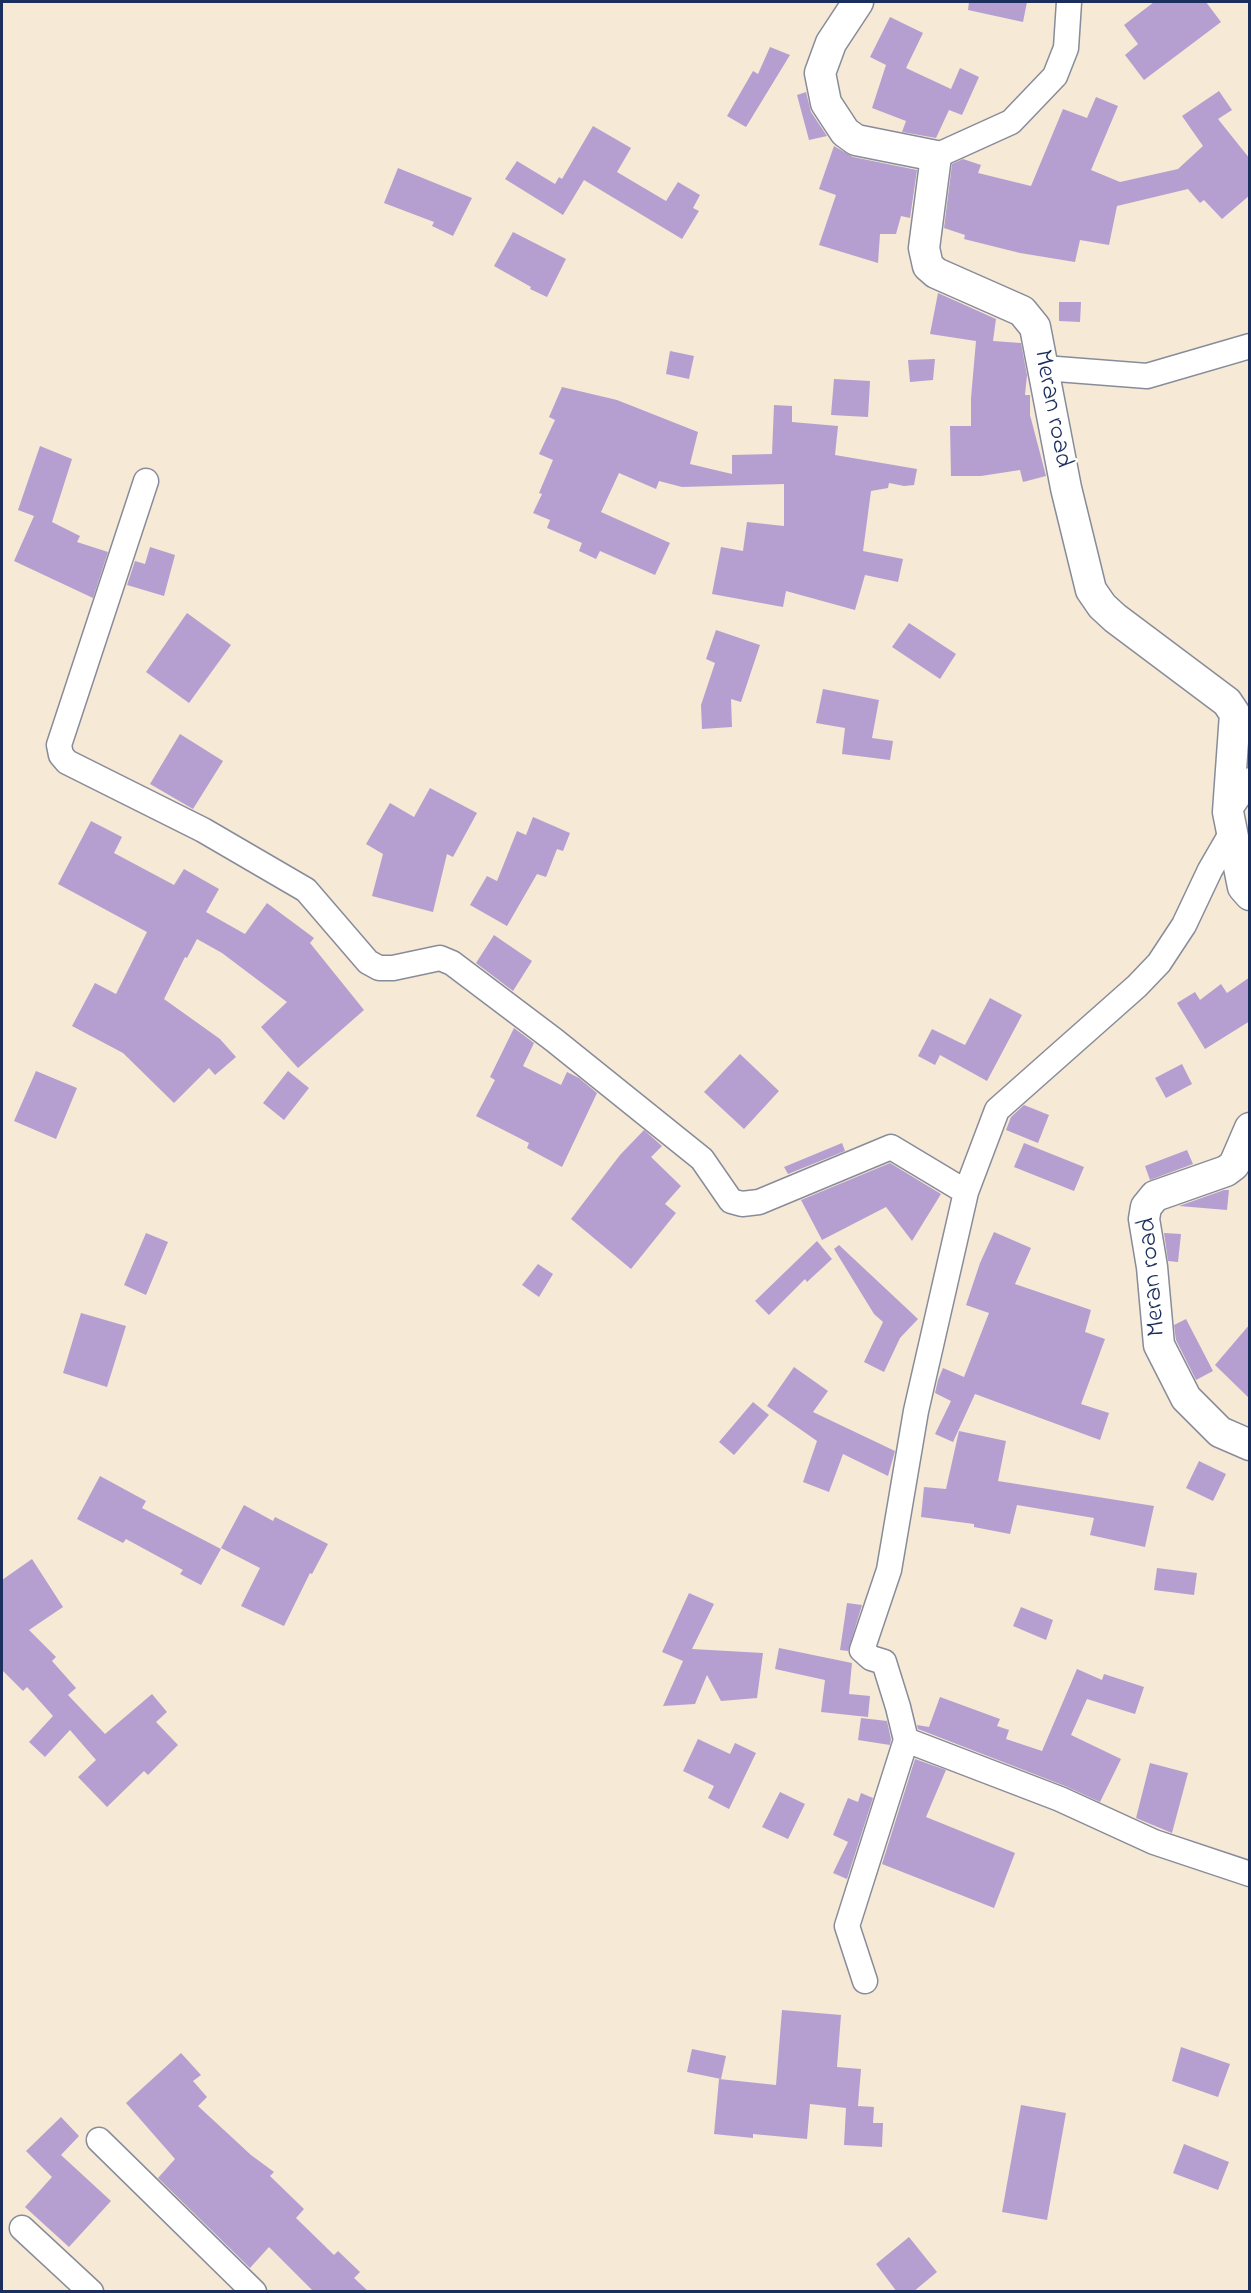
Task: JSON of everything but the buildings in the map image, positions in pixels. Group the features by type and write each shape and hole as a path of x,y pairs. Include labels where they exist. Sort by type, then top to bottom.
{"street":[{"path":"858,2 831,43 820,74 826,103 844,132 856,140 936,156 1011,122 1056,76 1066,48 1070,2"},
{"name":"Meran road","path":"936,156 924,248 928,266 936,273 1022,311 1035,327 1066,488 1091,590 1102,606 1115,618 1227,702 1235,714 1230,822 1243,887 1250,895"},
{"path":"1044,368 1147,376 1250,346"},
{"path":"146,482 59,745 61,755 67,762 203,830 306,890 368,962 379,968 393,968 440,958 452,963 554,1040 702,1159 731,1201 742,1204 759,1202 891,1147 966,1192"},
{"path":"866,1981 847,1926 906,1740 884,1662 871,1658 862,1650 889,1570 916,1411 966,1192 997,1110 1137,986 1159,963 1184,925 1250,780"},
{"name":"Meran road","path":"1250,1128 1234,1165 1226,1171 1155,1196 1146,1207 1144,1219 1152,1267 1159,1345 1186,1398 1220,1432 1250,1445"},
{"path":"906,1740 1060,1799 1154,1842 1250,1874"},
{"path":"99,2140 254,2292"},
{"path":"22,2228 91,2292"}]}
